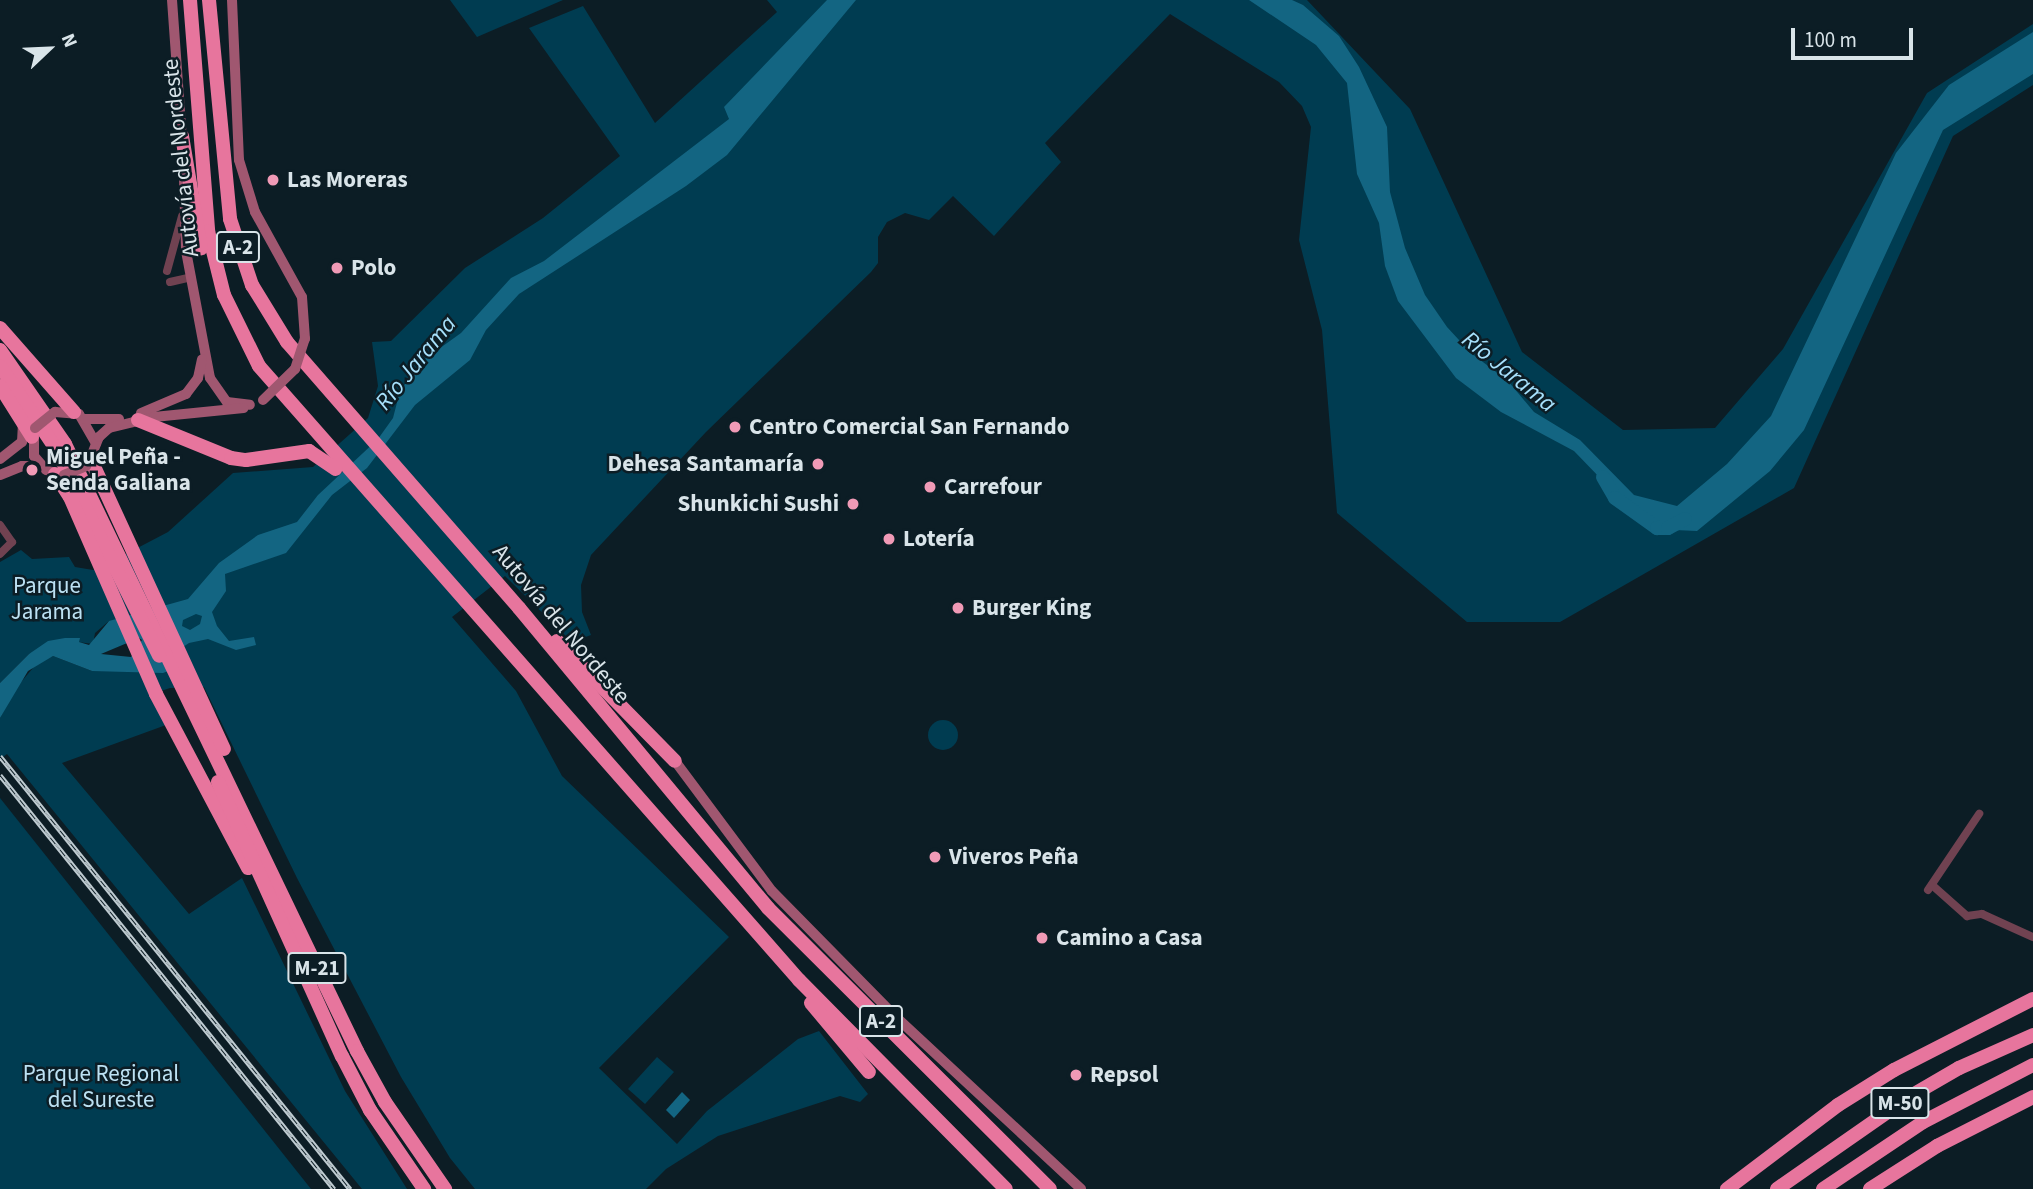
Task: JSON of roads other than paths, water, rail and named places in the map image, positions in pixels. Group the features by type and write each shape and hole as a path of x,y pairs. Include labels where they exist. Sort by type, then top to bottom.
{"highway":[{"name":"Autovía del Nordeste","path":"190,0 208,231 224,295 246,342 276,390 320,450 365,491 799,980"},
{"name":"Autovía del Nordeste","path":"209,0 223,182 236,241 274,323 352,420 519,608 768,908 1051,1189"},
{"path":"182,136 208,272 225,316 246,342"},
{"path":"0,328 79,416"},
{"name":"M-21","path":"0,350 65,444 142,597 338,1010 385,1102 445,1189"},
{"name":"M-21","path":"0,366 57,449 142,597"},
{"path":"0,386 33,437"},
{"path":"138,420 246,460 320,450"},
{"path":"88,463 142,597"},
{"path":"59,474 116,610 314,995"},
{"path":"519,608 555,638 675,761"},
{"name":"M-21","path":"207,736 314,995 370,1110 424,1189"},
{"path":"799,980 813,1006 869,1072"},
{"name":"A-2","path":"799,980 1006,1189"},
{"name":"M-50","path":"1727,1189 1838,1105 1947,1041 2033,1001"},
{"name":"M-50","path":"1777,1189 1855,1132 1959,1068 2033,1033"},
{"name":"M-50","path":"1823,1189 1923,1122 2033,1065"},
{"name":"M-50","path":"1871,1189 1886,1178 2033,1097"}],"street":[{"path":"172,0 184,203 191,278 203,342 210,378 220,396 233,405 250,405"},
{"path":"5,464 41,466 59,474 88,463 96,443 108,428 138,420 219,414 250,405 263,400 296,369 305,339 302,297 255,212 239,160 232,0"},
{"path":"167,271 184,203"},
{"path":"170,282 191,278"},
{"path":"0,481 5,464 55,412 106,422 175,401 198,378 203,342"},
{"path":"0,474 22,442 19,412"},
{"path":"79,416 96,443"},
{"path":"33,437 41,466"},
{"path":"0,525 12,542 0,554"},
{"path":"675,761 772,891 895,1016 1081,1189"},
{"path":"1979,814 1930,888 1967,916 1982,914 2033,937"}],"waterway":[{"name":"Río Jarama","path":"1603,477 1615,498 1657,528 1668,528 1685,519"}],"railway":[{"path":"0,756 350,1189"},
{"path":"0,775 334,1189"}],"place":[{"name":"Las Moreras","path":"273,180"},
{"name":"Polo","path":"337,268"},
{"name":"Centro Comercial San Fernando","path":"735,427"},
{"name":"Dehesa Santamaría","path":"818,464"},
{"name":"Miguel Peña - Senda Galiana","path":"32,470"},
{"name":"Carrefour","path":"930,487"},
{"name":"Shunkichi Sushi","path":"853,504"},
{"name":"Lotería","path":"889,539"},
{"name":"Burger King","path":"958,608"},
{"name":"Viveros Peña","path":"935,857"},
{"name":"Camino a Casa","path":"1042,938"},
{"name":"Repsol","path":"1076,1075"}],"park label":[{"name":"Parque Jarama","path":"47,599"},
{"name":"Parque Regional del Sureste","path":"101,1087"}]}
